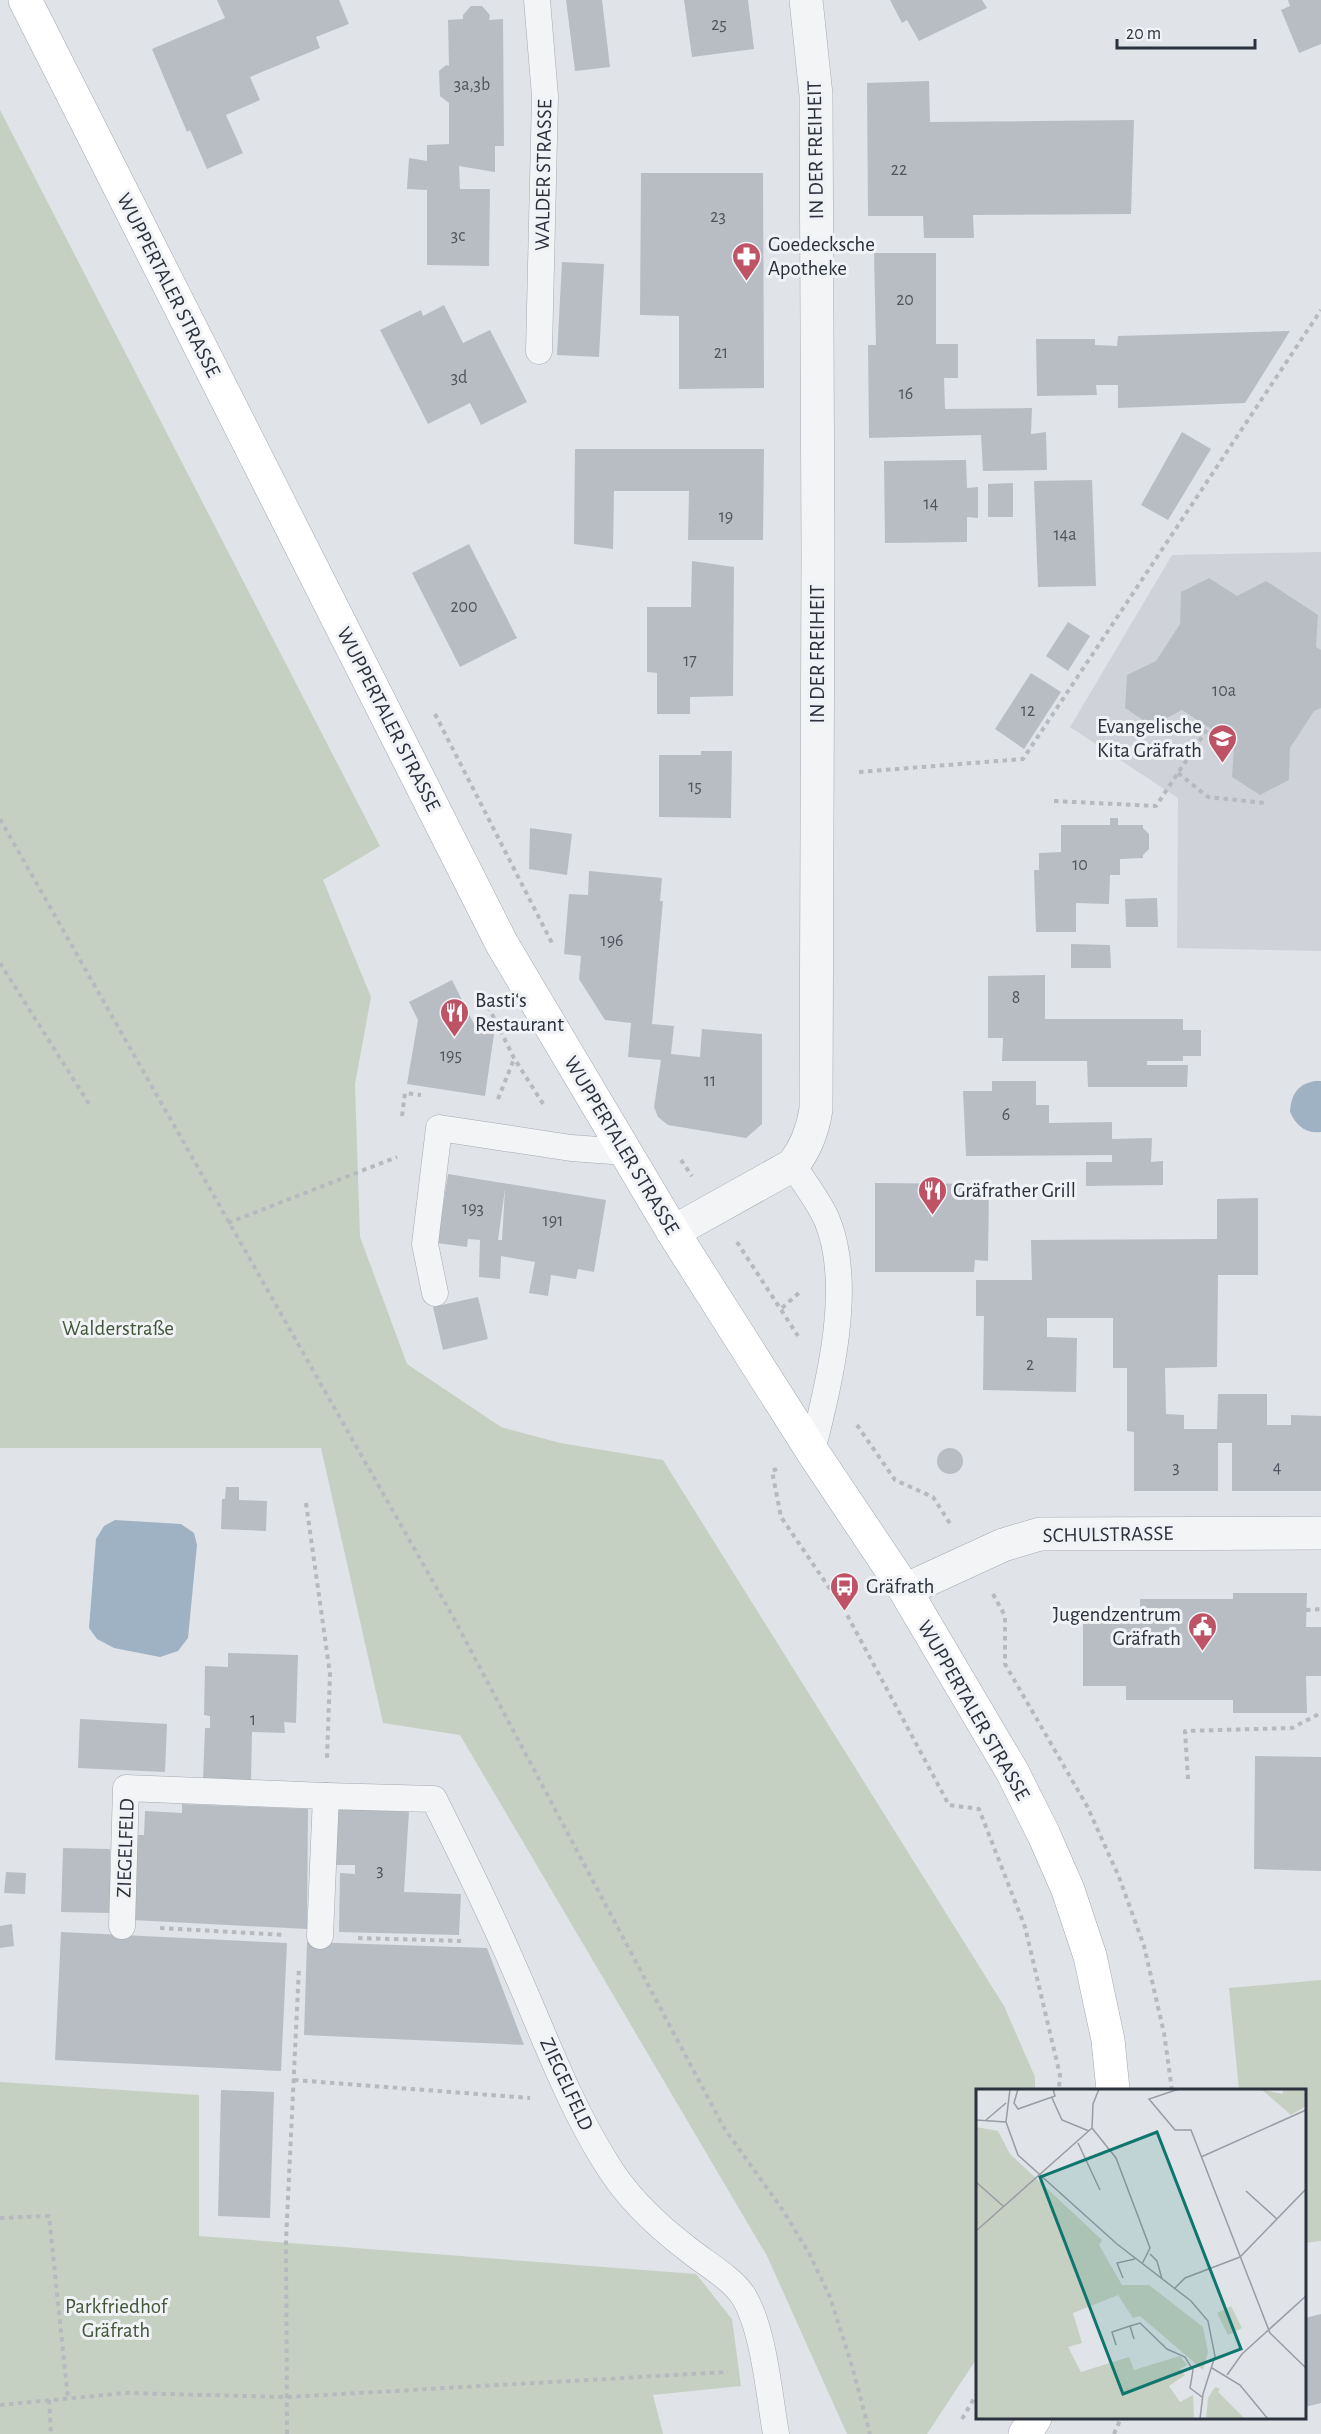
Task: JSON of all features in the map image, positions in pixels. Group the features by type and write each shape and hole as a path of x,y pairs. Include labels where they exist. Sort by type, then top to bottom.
{"main road":[{"name":"WUPPERTALER STRASSE","path":"25,0 502,944 673,1232 812,1451 905,1590 1013,1773 1068,1890 1090,1956 1108,2040 1113,2089"},
{"path":"1025,2434 1034,2419"}],"street":[{"name":"IN DER FREIHEIT","path":"793,1165 804,1150 814,1124 816,1109 816,95 806,0"},
{"path":"673,1232 793,1165"},
{"name":"SCHULSTRASSE","path":"905,1590 1003,1545 1040,1534 1321,1533"}],"lane":[{"name":"WALDER STRASSE","path":"537,0 545,96 539,351"},
{"path":"435,1293 424,1244 439,1128 571,1148 626,1152"},
{"path":"793,1165 826,1219 838,1260 837,1323 828,1388 812,1451"},
{"name":"ZIEGELFELD","path":"122,1926 126,1788 434,1799 504,1943 572,2101 603,2160 621,2186 672,2237 728,2280 742,2294 750,2308 757,2331 776,2434"},
{"path":"320,1936 326,1796"}],"path":[{"path":"817,775 1023,759 1321,310"},
{"path":"434,712 554,946"},
{"path":"1054,801 1156,806 1208,728"},
{"path":"1178,773 1208,797 1265,803"},
{"path":"0,819 452,1615 724,2128 782,2209 814,2264 830,2297 870,2434"},
{"path":"0,963 89,1104"},
{"path":"678,1155 782,1308 828,1388"},
{"path":"228,1223 397,1157"},
{"path":"858,1426 772,1471 781,1517 845,1611 949,1805 978,1809 1025,1927 1060,2075 1059,2089"},
{"path":"306,1503 330,1674 326,1796"},
{"path":"1306,1610 1321,1609"},
{"path":"1188,1779 1185,1731 1292,1728 1321,1713"},
{"path":"287,2434 286,2240 300,1958"},
{"path":"294,2080 572,2101"},
{"path":"0,2218 49,2216 68,2399"},
{"path":"0,2405 125,2392 288,2397 764,2370"},
{"path":"962,2419 976,2395"},
{"path":"49,2400 51,2434"},
{"path":"1114,2434 1121,2419"}],"shaded area":[{"name":"Evangelische Kita Gräfrath","path":"1321,552 1321,951 1177,948 1178,798 1070,727 1172,555"}],"green space":[{"name":"Walderstraße","path":"0,110 380,846 323,880 371,997 355,1084 360,1237 407,1364 501,1427 560,1443 663,1460 1004,2006 1035,2077 1035,2089 976,2089 976,2360 927,2434 847,2434 767,2256 460,1735 383,1723 321,1448 0,1448"},
{"path":"1321,1980 1321,2241 1306,2243 1306,2089 1239,2089 1229,1988"},
{"name":"Parkfriedhof Gräfrath","path":"0,2082 199,2095 199,2236 696,2274 732,2319 741,2386 653,2395 663,2434 0,2434"}],"water":[{"path":"1321,1081 1321,1132 1310,1132 1302,1128 1290,1112 1296,1091 1309,1082"},
{"path":"115,1520 181,1524 194,1533 197,1545 188,1638 178,1651 160,1657 114,1648 97,1639 89,1628 96,1539 104,1526"}],"building":[{"path":"217,0 339,0 349,24 316,37 320,48 250,77 260,100 226,115 243,153 207,169 190,130 187,132 152,49 225,18"},
{"path":"566,0 602,0 610,67 575,71"},
{"path":"684,0 748,0 754,49 692,57"},
{"path":"890,0 982,0 987,8 919,41 907,20 902,23"},
{"path":"1288,0 1321,0 1321,44 1299,53 1281,10 1290,6"},
{"path":"471,6 482,6 490,15 489,20 503,19 504,146 495,146 495,172 459,166 460,189 490,189 489,266 427,265 427,190 407,189 409,158 427,161 427,145 449,144 449,103 440,96 439,71 446,65 449,66 448,20 463,19 463,15"},
{"path":"929,81 930,122 1134,120 1131,214 973,215 974,238 924,238 923,216 868,216 867,83"},
{"path":"641,173 763,173 764,388 679,389 679,316 640,315"},
{"path":"874,253 936,253 936,344 958,344 958,378 944,378 945,409 1032,408 1031,434 1046,432 1047,470 983,471 981,435 869,438 868,345 876,345"},
{"path":"562,262 604,264 599,357 557,355"},
{"path":"444,305 463,343 490,330 527,402 481,425 470,403 428,424 380,330 421,310 423,316"},
{"path":"1290,331 1245,403 1118,408 1118,385 1096,385 1097,395 1037,396 1036,339 1095,339 1095,345 1117,346 1118,336"},
{"path":"1182,432 1211,449 1168,520 1141,505"},
{"path":"575,449 764,449 763,540 688,540 689,491 614,491 613,549 574,544"},
{"path":"966,460 967,488 978,487 978,518 967,517 967,542 885,543 884,461"},
{"path":"1092,480 1096,586 1038,587 1034,481"},
{"path":"1013,483 1013,517 988,517 988,484"},
{"path":"469,544 517,638 460,667 412,573"},
{"path":"692,561 734,567 733,696 690,697 690,714 657,714 657,673 647,672 647,607 691,607"},
{"path":"1209,578 1237,596 1266,581 1318,615 1316,647 1321,650 1321,708 1314,711 1290,748 1289,780 1260,795 1232,777 1234,744 1182,710 1152,726 1125,708 1127,675 1156,661 1180,624 1181,592"},
{"path":"1068,622 1090,636 1068,671 1046,656"},
{"path":"1031,673 1061,692 1024,749 995,729"},
{"path":"701,751 732,751 731,818 659,817 659,755 701,755"},
{"path":"1110,818 1118,818 1118,825 1143,825 1149,834 1149,849 1143,858 1120,859 1120,875 1110,875 1109,904 1076,903 1076,932 1036,932 1034,870 1039,870 1039,853 1061,852 1061,825 1110,825"},
{"path":"530,828 572,834 567,875 529,869"},
{"path":"589,871 662,878 660,901 663,901 652,1024 674,1026 671,1054 700,1057 702,1029 762,1034 762,1124 746,1138 668,1125 658,1117 654,1107 661,1060 628,1057 631,1023 605,1020 579,979 581,956 564,954 569,894 588,895"},
{"path":"1157,898 1158,927 1126,927 1125,899"},
{"path":"1071,944 1110,945 1111,968 1071,968"},
{"path":"1045,975 1045,1019 1183,1019 1183,1030 1201,1030 1201,1056 1183,1056 1183,1061 1147,1061 1147,1065 1188,1065 1187,1087 1088,1087 1087,1061 1002,1061 1003,1038 988,1038 988,976"},
{"path":"452,980 475,1026 495,1027 485,1096 407,1084 418,1020 409,1002"},
{"path":"992,1081 1036,1081 1036,1105 1049,1105 1049,1123 1112,1122 1112,1139 1152,1138 1151,1162 1163,1161 1163,1185 1086,1186 1086,1162 1112,1162 1112,1155 966,1156 963,1091 992,1091"},
{"path":"448,1174 606,1200 594,1272 578,1269 576,1279 551,1275 548,1296 529,1293 535,1262 501,1256 500,1279 479,1277 480,1240 468,1239 467,1247 437,1243","holes":["505,1189 502,1240 498,1240"]},
{"name":"Gräfrather Grill","path":"875,1183 989,1184 988,1261 975,1260 974,1272 875,1272"},
{"path":"1258,1198 1258,1275 1218,1275 1217,1367 1165,1368 1166,1414 1184,1415 1184,1429 1217,1429 1218,1394 1267,1394 1267,1425 1291,1425 1291,1415 1321,1416 1321,1491 1232,1491 1232,1443 1218,1443 1218,1491 1134,1491 1134,1432 1127,1431 1127,1368 1113,1368 1113,1318 1047,1318 1047,1337 1077,1338 1076,1392 983,1390 984,1316 976,1316 976,1280 1032,1280 1031,1240 1217,1239 1217,1199"},
{"path":"478,1297 488,1339 443,1350 433,1307"},
{"path":"950,1448 959,1452 963,1461 959,1470 950,1474 941,1470 937,1461 941,1452"},
{"path":"226,1487 239,1487 239,1500 267,1501 266,1531 221,1529 222,1499 225,1499"},
{"name":"Jugendzentrum Gräfrath","path":"1233,1593 1307,1593 1306,1627 1321,1627 1321,1676 1306,1676 1307,1713 1233,1713 1233,1700 1126,1700 1126,1686 1083,1686 1083,1618 1140,1618 1140,1599 1233,1599"},
{"path":"228,1653 298,1655 296,1723 284,1722 285,1733 252,1732 251,1781 203,1780 205,1728 210,1728 210,1716 204,1715 205,1666 228,1667"},
{"path":"80,1719 167,1724 165,1772 78,1768"},
{"path":"1255,1756 1321,1757 1321,1871 1254,1869"},
{"path":"182,1804 308,1809 307,1929 132,1920 137,1835 144,1835 145,1811 182,1813"},
{"path":"338,1809 409,1811 404,1892 461,1894 459,1935 339,1932 340,1873 355,1874 355,1865 336,1865"},
{"path":"63,1848 110,1849 110,1913 61,1912"},
{"path":"6,1872 26,1873 25,1894 4,1893"},
{"path":"12,1924 14,1946 0,1948 0,1926"},
{"path":"61,1932 287,1943 281,2071 55,2060"},
{"path":"307,1942 487,1948 524,2045 304,2035"},
{"path":"221,2090 274,2092 270,2218 218,2216"},
{"path":"1321,2314 1321,2403 1306,2407 1306,2318"}],"place":[{"name":"Goedecksche Apotheke","path":"747,282"},
{"name":"Evangelische Kita Gräfrath","path":"1223,764"},
{"name":"Basti‘s Restaurant","path":"454,1038"},
{"name":"Gräfrather Grill","path":"932,1216"},
{"name":"Gräfrath","path":"845,1612"},
{"name":"Jugendzentrum Gräfrath","path":"1202,1652"}]}
